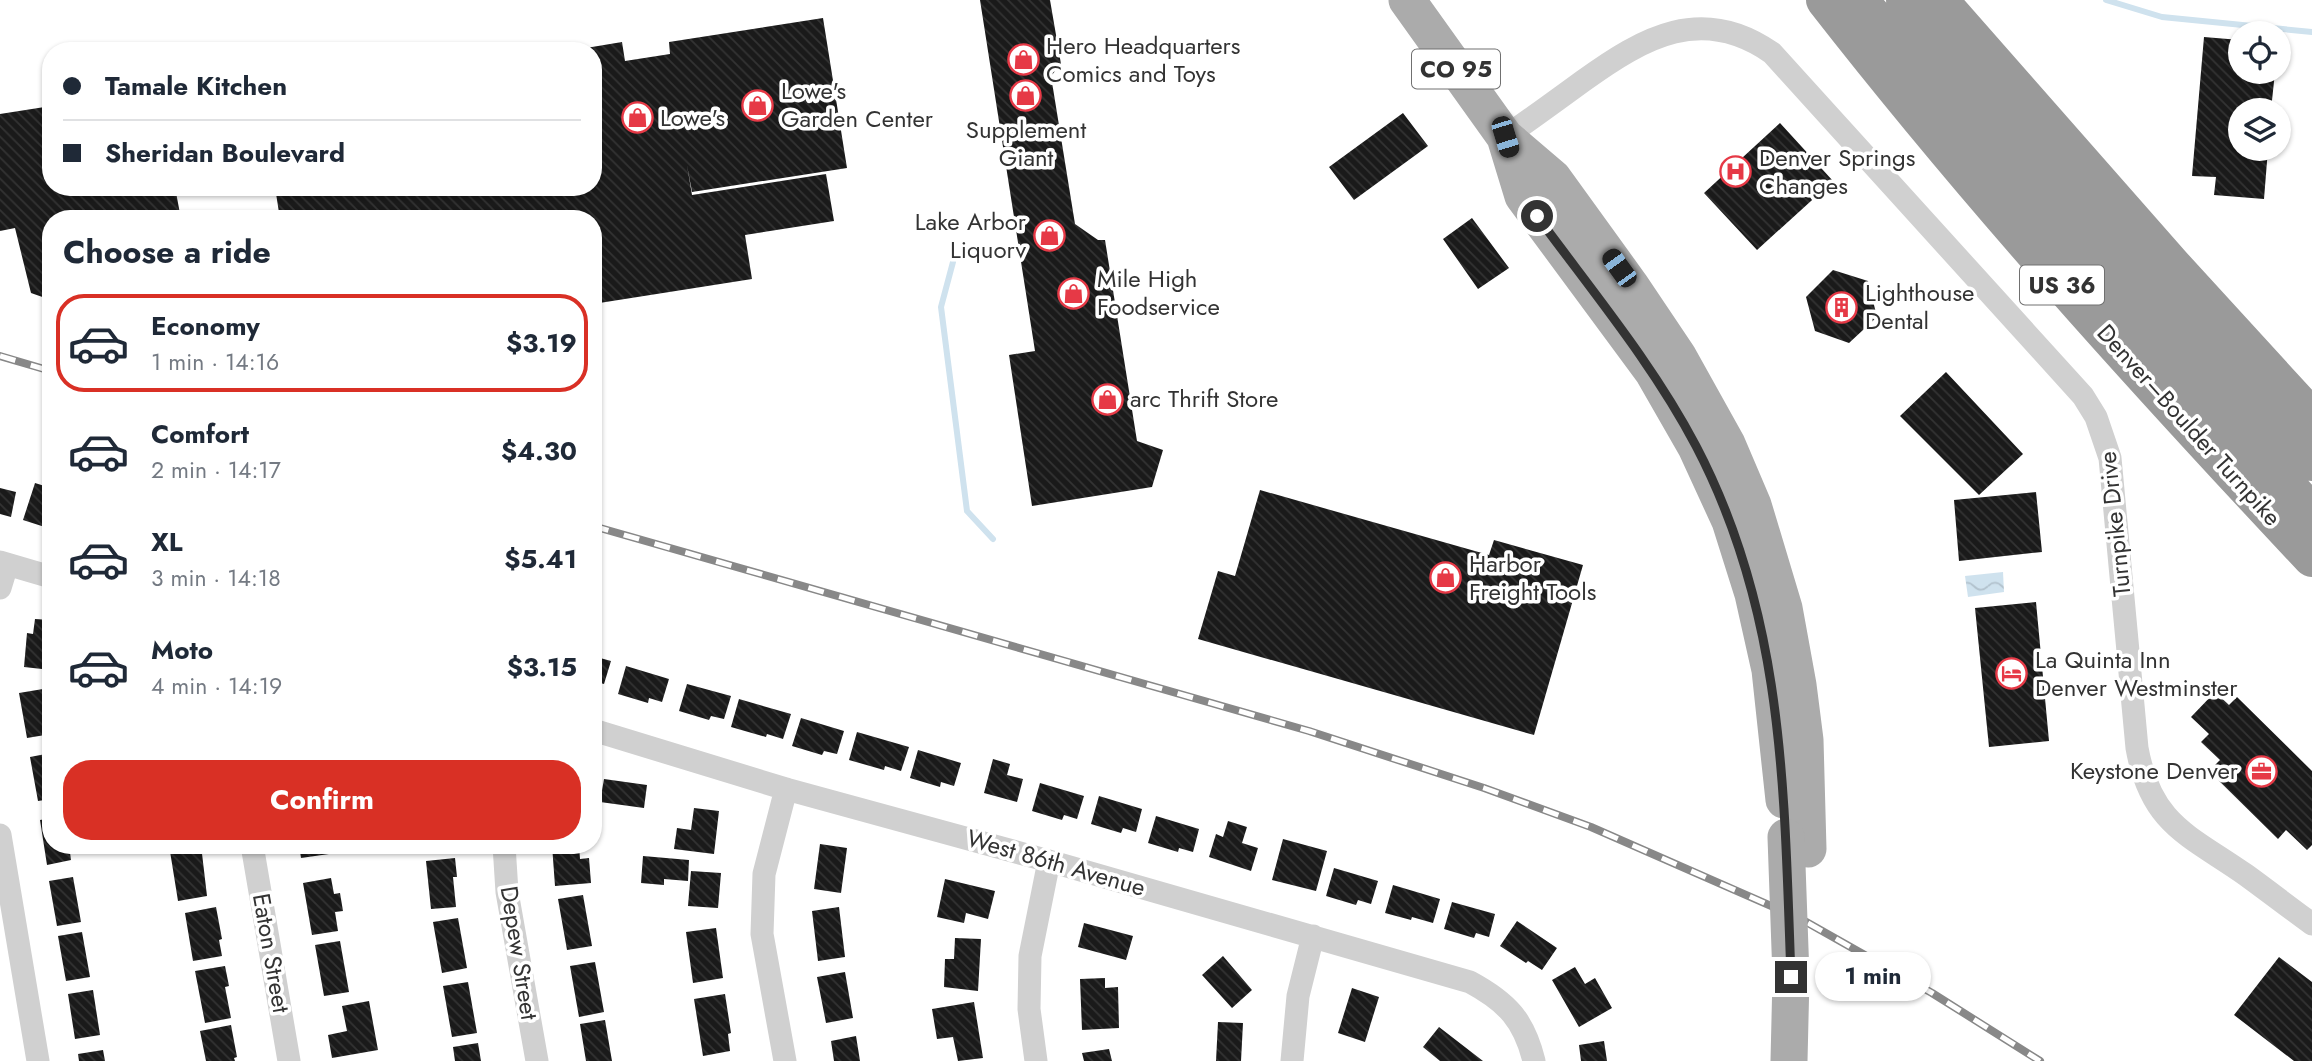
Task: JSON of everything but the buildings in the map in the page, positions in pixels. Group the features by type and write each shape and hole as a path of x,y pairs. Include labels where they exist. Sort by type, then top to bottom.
{"highway":[{"name":"Denver–Boulder Turnpike","path":"1825,0 1896,92 2002,216 2131,362 2312,558"},
{"path":"1859,0 2051,226 2312,513"},
{"path":"1905,0 2097,225 2312,462"},
{"path":"1939,0 2312,418"}],"main road":[{"name":"CO 95","path":"1407,0 1505,137 1553,178 1619,268 1678,356 1727,444 1753,505 1784,608 1805,740 1797,843 1803,983 1814,1061"},
{"name":"CO 95","path":"1789,1061 1803,983"}],"street":[{"name":"Turnpike Drive","path":"1505,137 1634,46 1669,33 1703,28 1722,31 1743,36 1772,53 2083,396 2096,417 2110,458 2137,748 2145,781 2157,805 2181,832 2246,875 2312,924"},
{"path":"0,589 4,564 42,575"},
{"name":"West 86th Avenue","path":"602,733 786,789 1049,861 1470,982 1511,1010 1526,1033 1534,1061"},
{"path":"785,1061 762,934 764,874 786,789"},
{"path":"0,835 38,1061"},
{"name":"Eaton Street","path":"254,854 289,1061"},
{"name":"Depew Street","path":"505,854 507,892 537,1061"},
{"path":"1036,1061 1029,1009 1030,956 1049,861"},
{"path":"1292,1061 1298,996 1313,936"}],"water":[{"path":"2003,572 2004,592 1968,597 1965,576"}],"waterway":[{"path":"2106,0 2162,17 2312,32"},
{"path":"953,262 941,307 967,511 993,539"}],"railway":[{"path":"0,356 42,368"},
{"path":"602,529 1309,731 1484,788 1591,827 1801,919 1932,993 2040,1061"}],"place":[{"name":"Hero Headquarters Comics and Toys","path":"1023,60"},
{"name":"Supplement Giant","path":"1026,96"},
{"name":"Lowe's Garden Center","path":"758,105"},
{"name":"Lowe's","path":"637,118"},
{"name":"Denver Springs Changes","path":"1736,172"},
{"name":"Lake Arbor Liquorv","path":"1049,236"},
{"name":"Mile High Foodservice","path":"1074,293"},
{"name":"Lighthouse Dental","path":"1842,307"},
{"name":"arc Thrift Store","path":"1107,399"},
{"name":"Harbor Freight Tools","path":"1446,578"},
{"name":"La Quinta Inn Denver Westminster","path":"2012,674"},
{"name":"Keystone Denver","path":"2261,771"}],"route":[{"path":"1537,216 1653,372 1696,447 1730,521 1753,594 1770,670 1783,779 1791,977"}]}
